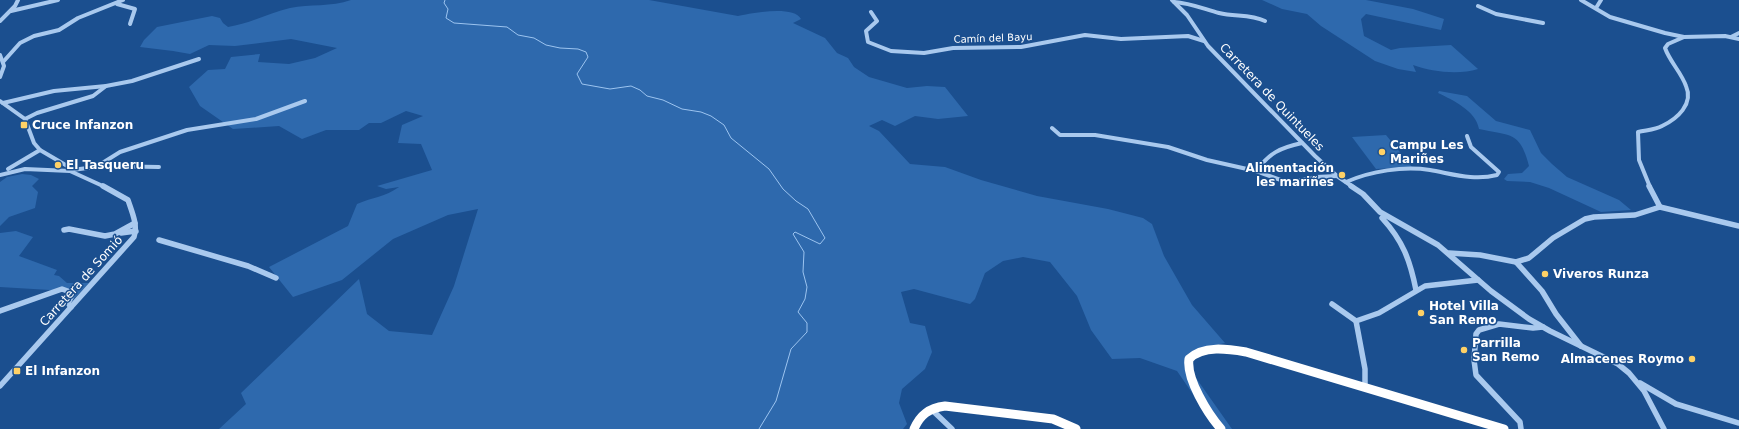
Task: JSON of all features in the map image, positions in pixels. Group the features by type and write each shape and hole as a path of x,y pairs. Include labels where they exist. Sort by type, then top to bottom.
{"highway":[{"path":"1221,429 1209,413 1188,367 1189,361 1194,355 1202,351 1230,349 1246,352 1504,429"},
{"path":"914,429 922,414 930,409 945,406 1053,419 1076,429"}],"street":[{"path":"0,21 18,0"},
{"path":"11,10 58,0"},
{"path":"3,62 20,43 34,36 59,30 78,18 117,4 123,0"},
{"path":"1581,0 1610,17 1684,37 1731,37 1739,40"},
{"path":"1596,8 1601,0"},
{"path":"1173,1 1191,3 1220,13 1257,17 1265,21"},
{"name":"Carretera de Quintueles","path":"1173,1 1187,15 1204,42 1302,143 1337,176 1363,194 1385,216 1438,245 1512,307 1543,327 1618,364 1637,381 1664,429"},
{"path":"117,4 135,9 130,24"},
{"path":"1478,6 1496,14 1543,23"},
{"name":"Camín del Bayu","path":"871,12 876,20 866,31 868,42 888,50 906,53 928,53 953,48 1021,47 1085,35 1121,39 1188,36 1204,42"},
{"path":"0,17 6,15"},
{"path":"1731,37 1739,33"},
{"path":"1660,207 1644,175 1639,160 1638,132 1661,126 1684,109 1688,103 1689,96 1686,85 1671,64 1665,48 1668,44 1684,37"},
{"path":"0,55 4,66 0,77"},
{"path":"2,102 76,88 106,86 132,81 199,60"},
{"path":"25,119 37,113 92,96 106,86"},
{"path":"96,167 120,152 186,130 256,119 305,101"},
{"path":"2,102 25,119 34,143 40,150 69,167 70,171 96,167 160,167"},
{"path":"1052,128 1060,135 1095,135 1124,141 1168,147 1218,163 1256,171 1289,183 1316,177 1337,176"},
{"path":"1346,182 1354,178 1404,169 1483,177 1497,175 1499,172 1472,147 1467,136"},
{"path":"1256,171 1268,155 1282,147 1302,143"},
{"path":"0,173 8,170 40,150"},
{"name":"Carretera de Somió","path":"0,386 130,243 136,231 128,200 116,192 70,171 24,169 8,170"},
{"path":"1448,253 1480,255 1516,262 1529,258 1553,238 1585,218 1635,215 1660,207 1739,226"},
{"path":"1385,216 1382,218 1396,233 1406,249 1416,290"},
{"path":"115,234 135,223"},
{"path":"64,230 69,229 101,237 136,231"},
{"path":"159,240 177,244 191,250 248,266 276,278"},
{"path":"1516,262 1542,291 1556,314 1581,346"},
{"path":"1356,321 1379,312 1425,286 1478,280"},
{"path":"0,311 62,289 73,292 68,303 71,307"},
{"path":"1332,304 1356,321 1365,369 1365,388"},
{"path":"1521,429 1520,422 1516,416 1476,375 1474,338 1479,330 1499,324 1533,328 1543,327"},
{"path":"1637,381 1676,404 1739,423"},
{"path":"930,409 952,429"}],"shaded area":[{"path":"351,0 649,0 738,16 772,11 790,12 797,15 801,19 793,23 825,38 837,53 848,58 854,67 869,77 907,88 927,86 945,87 968,116 938,119 915,116 895,126 882,120 869,126 879,131 910,164 945,167 981,180 1037,196 1108,209 1143,218 1152,224 1164,256 1192,305 1225,343 1194,350 1184,361 1232,429 1217,429 1177,371 1140,358 1112,359 1091,330 1077,296 1050,262 1023,257 1003,261 985,273 975,299 970,304 914,289 901,292 910,323 925,326 932,352 925,369 902,389 899,403 907,424 903,429 219,429 246,404 241,393 359,279 367,314 389,331 432,335 454,286 478,209 448,215 393,239 342,280 293,297 269,267 348,226 357,204 384,195 399,187 386,189 377,186 432,170 421,144 398,143 402,125 423,116 406,111 381,123 369,123 359,130 326,130 302,139 279,126 233,129 200,106 189,87 208,70 225,69 231,57 260,54 258,62 289,64 315,58 337,48 291,39 235,46 209,45 190,54 140,47 144,40 157,27 212,16 220,18 228,27 290,8 336,4"},
{"path":"1262,0 1366,0 1413,9 1444,19 1441,30 1366,14 1361,19 1364,36 1391,50 1400,48 1451,45 1478,69 1462,72 1446,72 1413,65 1416,72 1398,69 1375,61 1321,26 1307,14 1282,9"},
{"path":"1439,91 1467,96 1496,121 1530,130 1541,153 1567,177 1619,200 1631,210 1601,212 1549,188 1530,182 1507,181 1504,179 1508,174 1522,173 1529,166 1522,146 1513,137 1479,129 1477,123 1469,112 1457,103 1438,93"},
{"name":"Campu Les Mariñes","path":"1386,135 1412,167 1376,169 1352,137"},
{"path":"22,174 31,175 39,179 32,186 38,192 35,208 9,217 0,226 0,182 7,177"},
{"path":"16,231 33,237 19,256 57,270 54,275 59,276 67,283 89,283 71,302 67,298 67,292 0,287 0,233"}],"waterway":[{"path":"445,0 444,3 448,9 446,18 454,23 507,27 518,35 534,38 546,45 560,48 578,49 586,52 588,57 577,74 582,84 610,89 631,86 640,90 647,96 663,100 682,109 701,112 711,116 724,125 731,138 769,169 783,189 796,201 808,209 825,238 820,244 795,232 793,234 804,252 803,272 807,287 805,299 798,312 807,323 807,332 791,349 776,401 759,429"}],"place":[{"name":"Cruce Infanzon","path":"24,125"},
{"name":"Campu Les Mariñes","path":"1382,152"},
{"name":"El Tasqueru","path":"58,165"},
{"name":"Alimentación les mariñes","path":"1342,175"},
{"name":"Viveros Runza","path":"1545,274"},
{"name":"Hotel Villa San Remo","path":"1421,313"},
{"name":"Parrilla San Remo","path":"1464,350"},
{"name":"Almacenes Roymo","path":"1692,359"},
{"name":"El Infanzon","path":"17,371"}]}
